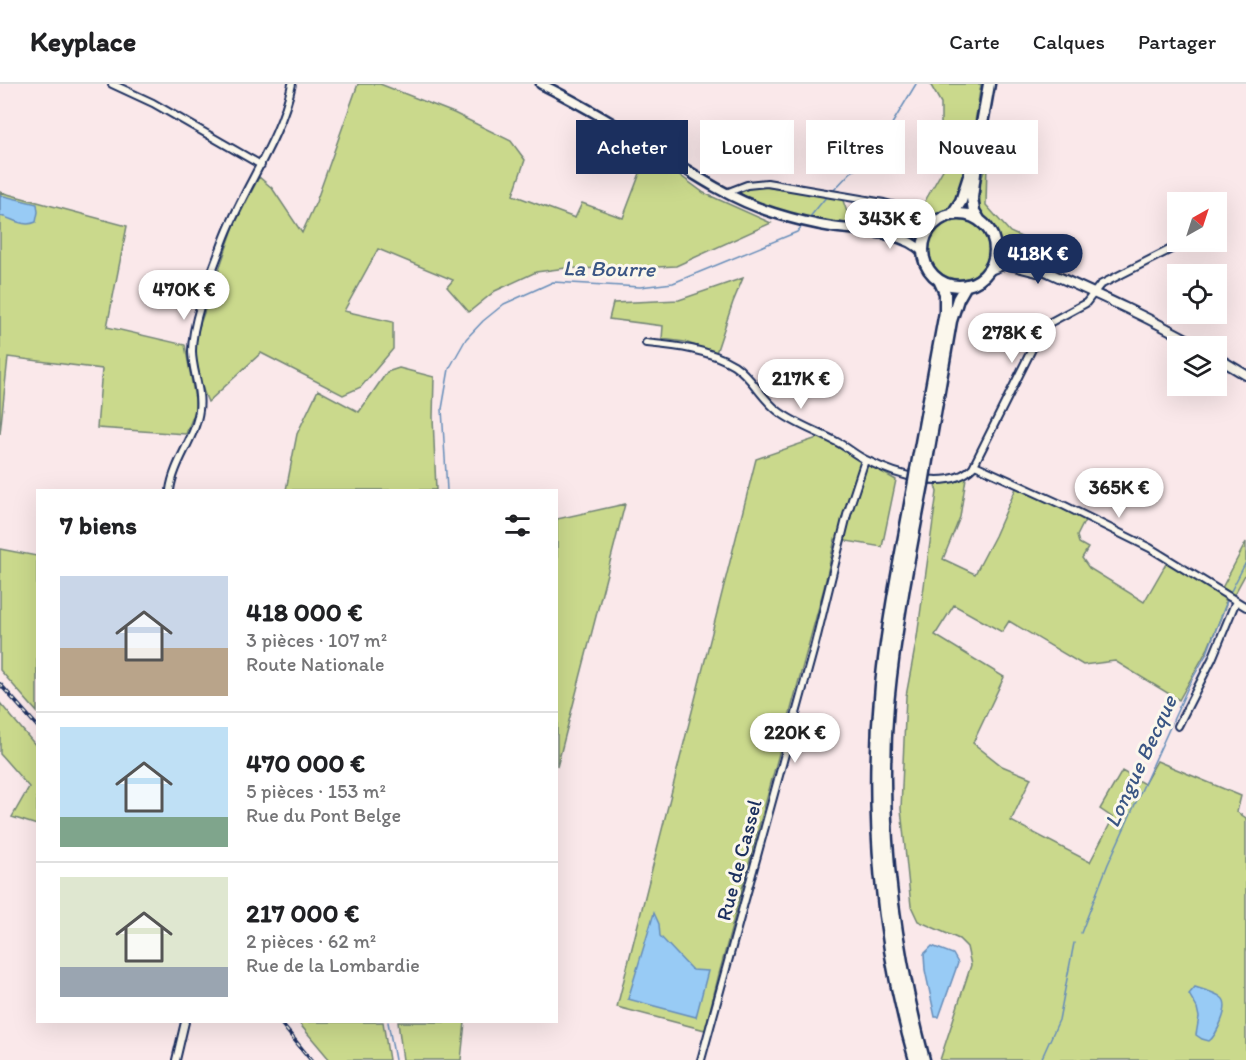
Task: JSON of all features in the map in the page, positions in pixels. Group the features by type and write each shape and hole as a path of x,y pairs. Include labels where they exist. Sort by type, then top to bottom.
{"highway":[{"path":"983,120 989,84"},
{"path":"952,215 961,201 969,174"},
{"path":"939,280 952,285 966,285 979,279 993,261 994,248 991,235 974,211 972,201 975,174"},
{"path":"924,1060 907,992 896,928 888,858 885,788 887,728 893,658 945,312 945,293 939,280 927,266 923,252 925,238 931,228 942,219 952,215 969,216 980,222"},
{"path":"920,471 950,325 956,303 966,285"},
{"path":"915,1060 887,931 880,873 877,790 881,684 889,626 918,483"}],"main road":[{"path":"541,84 625,131 695,177 756,207 804,222 867,231 905,240 923,252"},
{"path":"867,231 916,232 931,228"}],"street":[{"path":"112,84 190,123 261,165"},
{"path":"170,489 175,469 195,425 199,410 192,354 196,322 226,233 281,125 292,84"},
{"path":"725,193 744,186 762,183 890,204 918,212"},
{"path":"994,248 1180,336"},
{"path":"646,343 679,345 730,363 744,373 780,412 840,443 865,460 898,472 937,481 967,472 975,465 1041,332 1053,321 1086,303 1100,285 1167,251"},
{"path":"987,271 1000,265 1010,264 1059,278"},
{"path":"1227,364 1246,375"},
{"name":"Rue de Cassel","path":"700,1060 816,639 845,520 865,460"},
{"path":"975,465 1150,548 1246,607"},
{"path":"1178,726 1212,659 1236,601"},
{"path":"176,1060 185,1023"}],"green space":[{"path":"358,84 380,84 454,113 511,141 525,160 513,195 575,218 582,203 623,218 640,174 678,174 704,193 771,223 676,266 619,269 566,268 536,272 495,291 469,312 447,287 453,280 378,249 344,311 393,322 393,349 361,387 343,395 261,353 208,402 197,369 197,333 234,226 259,177 272,188 302,233 316,202"},
{"path":"930,84 981,84 975,120 941,120 941,103"},
{"path":"940,174 965,174 952,209 925,228 863,226 854,215 854,206 860,202 917,215"},
{"path":"983,174 987,174 986,205 1010,232 1032,242 1031,248 1043,267 1000,247 995,229 980,213 980,183"},
{"path":"758,186 842,198 851,223 848,225 796,217 739,192"},
{"path":"0,192 127,226 107,327 185,345 195,399 195,411 186,434 97,428 102,369 8,357 0,434"},
{"path":"953,219 965,219 976,224 984,232 989,249 987,261 976,274 965,279 953,279 942,274 934,266 929,255 929,243 934,232 942,224"},
{"path":"743,278 716,353 685,342 662,339 663,326 609,319 613,303 679,300"},
{"path":"399,368 434,377 436,489 286,489 297,434 318,390 359,412 387,372"},
{"path":"820,437 896,480 882,547 835,539 824,588 705,1030 617,1007 756,459"},
{"path":"966,478 960,517 943,559 975,574 1017,486 1086,518 1077,536 1079,543 1088,548 1082,558 1089,568 1144,602 1167,562 1223,596 1226,605 1208,648 1179,700 1115,661 1083,665 1009,621 1002,632 954,605 935,635 1004,677 973,743 1002,766 1031,778 1011,821 1090,862 1113,818 1100,809 1122,771 1144,784 1157,761 1241,796 1237,812 1246,818 1246,1060 940,1060 971,965 967,947 959,939 918,921 911,906 901,809 906,696 917,637 937,492 935,485"},
{"path":"625,504 558,763 558,519"},
{"path":"1246,542 1246,573 1234,595 1222,588"},
{"path":"0,549 36,556 36,711 0,670"},
{"path":"0,703 36,746 36,825 12,817 29,787 0,754"},
{"path":"299,1023 383,1023 389,1060 330,1060"},
{"path":"398,1023 465,1023 461,1060 403,1060"}],"water":[{"path":"0,195 37,204 36,222 27,224 0,216"},
{"path":"654,913 659,924 660,936 692,970 708,971 696,1017 628,999"},
{"path":"932,946 953,954 958,963 939,1017 935,1017 925,970 924,954"},
{"path":"1195,987 1216,994 1224,1002 1222,1021 1209,1041 1196,1035 1199,1017 1189,994"}],"waterway":[{"name":"La Bourre","path":"833,191 875,152 916,84"},
{"name":"La Bourre","path":"809,218 827,196"},
{"name":"La Bourre","path":"447,489 442,409 449,369 466,339 504,304 553,282 640,287 673,283 797,232 802,226"},
{"name":"Longue Becque","path":"1231,591 1246,562"},
{"name":"Longue Becque","path":"1081,933 1108,864 1189,685 1207,653 1227,601"},
{"name":"Longue Becque","path":"1041,1060 1059,1020 1074,943"},
{"name":"La Bourre","path":"388,1023 395,1060"}],"railway":[{"path":"0,684 36,725"},
{"path":"281,1023 311,1060"}]}
